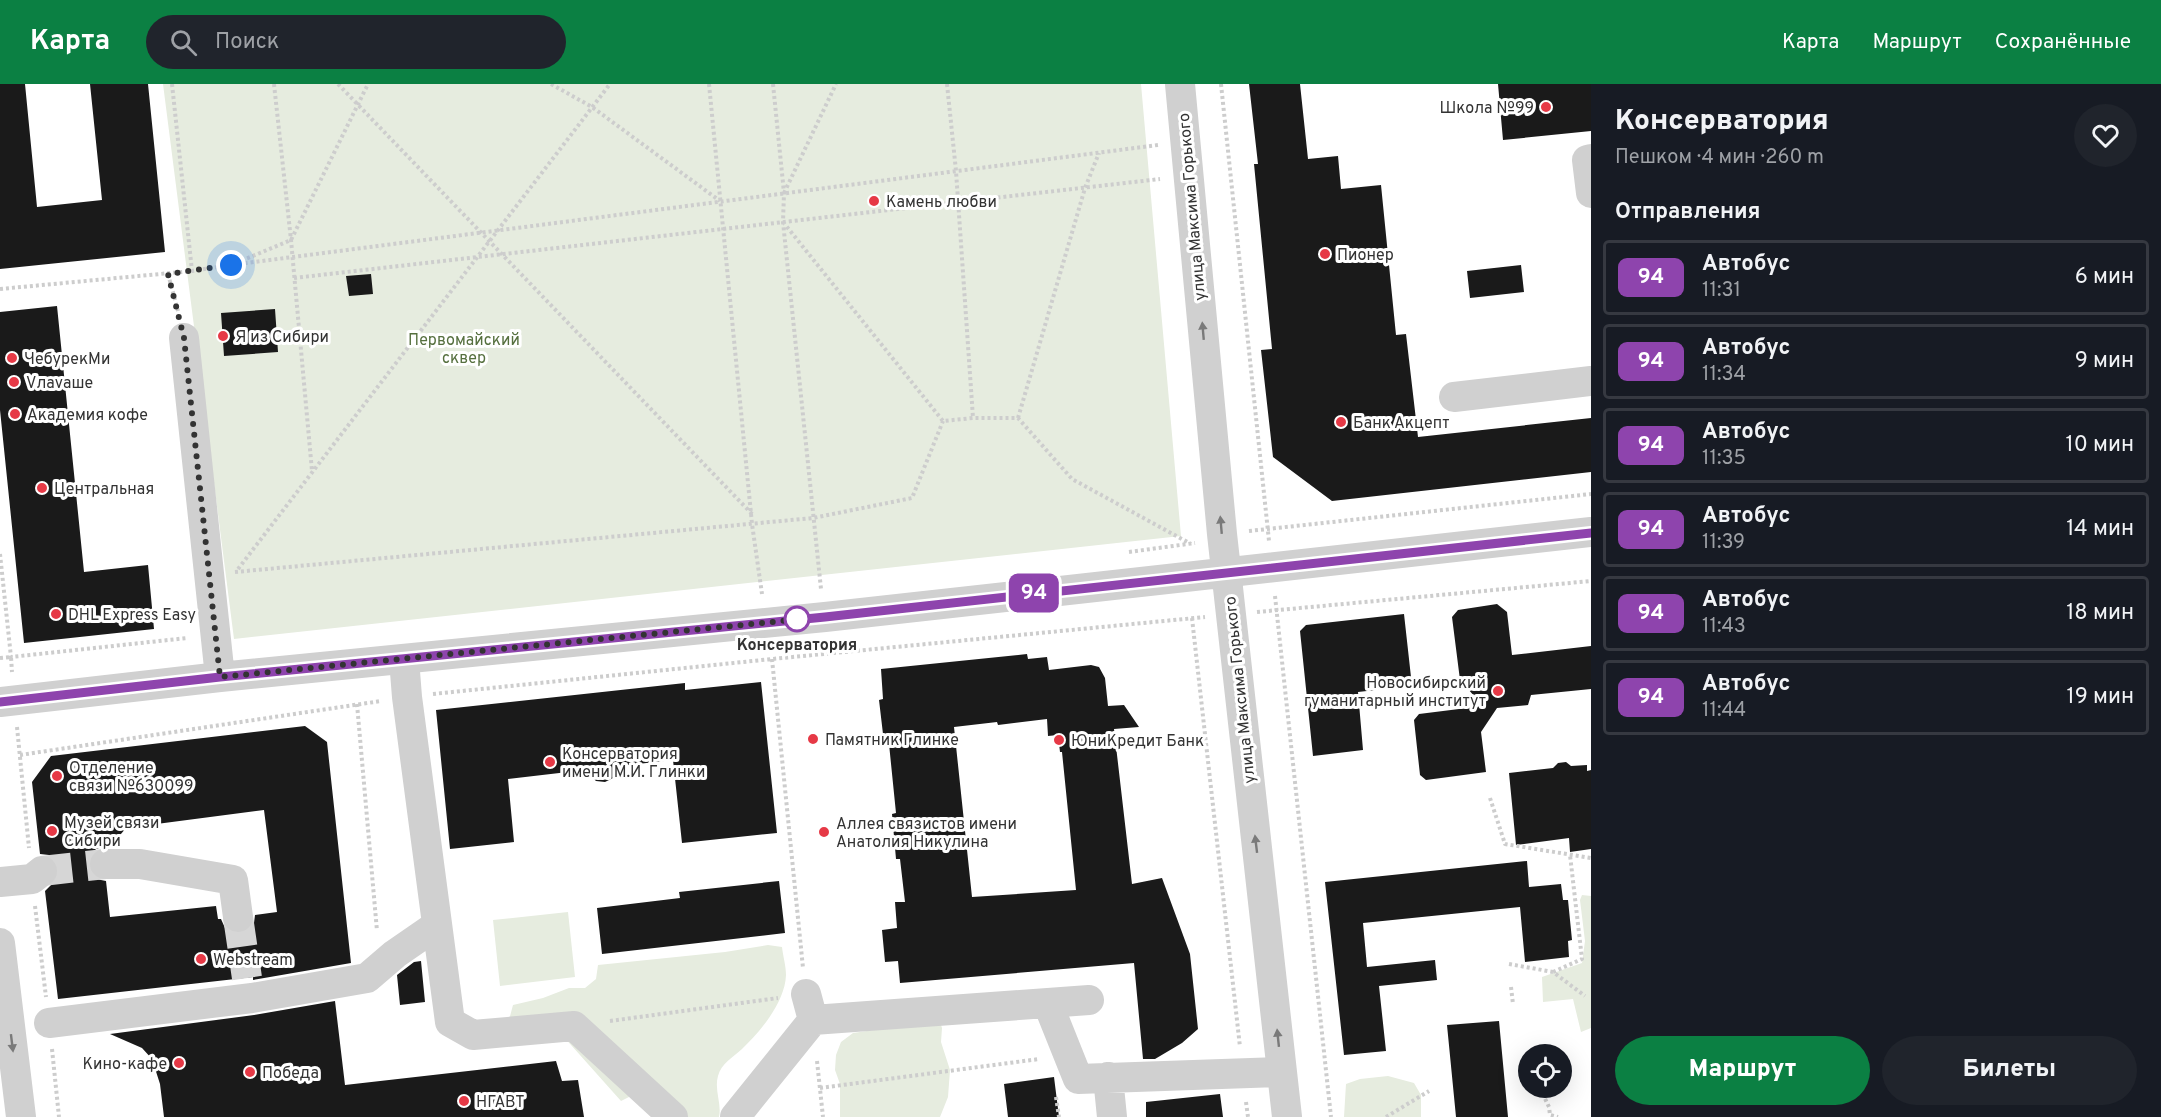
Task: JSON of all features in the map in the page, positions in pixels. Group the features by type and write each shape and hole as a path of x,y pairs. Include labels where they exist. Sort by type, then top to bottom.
{"street":[{"name":"улица Максима Горького","path":"1180,84 1226,573 1287,1117"},
{"path":"1591,159 1587,160 1591,192"},
{"path":"184,338 220,677"},
{"path":"1454,397 1591,381"},
{"path":"0,702 220,677 825,617 1591,532"},
{"path":"404,659 407,697 450,1022 473,1035 574,1026 673,1117"},
{"path":"105,864 140,864 233,880 238,917"},
{"path":"0,882 37,875"},
{"path":"49,1023 250,988 367,978 395,954 437,925"},
{"path":"0,943 21,1117"},
{"path":"735,1117 809,1007 1048,1004 1089,1000"},
{"path":"1048,1004 1078,1079 1281,1072"},
{"path":"1108,1077 1112,1117"}],"path":[{"path":"172,84 192,272"},
{"path":"274,84 312,472"},
{"path":"338,84 753,515"},
{"path":"231,265 291,240 368,84"},
{"path":"551,84 592,107 721,201"},
{"path":"212,597 236,572 610,84"},
{"path":"709,84 753,515 752,524 762,594"},
{"path":"773,84 784,194 783,222 821,589"},
{"path":"784,194 836,84"},
{"path":"947,84 956,171 973,418"},
{"path":"1221,84 1331,1117"},
{"path":"0,289 192,272 231,265 1186,141"},
{"path":"1018,418 1085,188 1100,152"},
{"path":"294,278 1188,176"},
{"path":"783,222 943,421"},
{"path":"168,274 184,338"},
{"path":"943,421 1018,418 1072,479 1191,544"},
{"path":"236,572 813,518 912,498 943,421"},
{"path":"1122,553 1191,544 1222,534 1591,494"},
{"path":"0,554 11,657 216,635"},
{"path":"59,1117 37,875 20,755 407,697 1231,614 1591,581"},
{"path":"809,590 832,587"},
{"path":"750,595 774,593"},
{"path":"1192,618 1248,1117"},
{"path":"772,659 823,1117"},
{"path":"357,704 377,934"},
{"path":"1490,798 1505,844 1591,858"},
{"path":"1553,972 1582,959 1570,855"},
{"path":"1509,964 1553,972 1585,996"},
{"path":"1511,987 1513,1004"},
{"path":"574,1026 809,1007"},
{"path":"820,1088 1040,1058"},
{"path":"1055,1087 1059,1117"},
{"path":"1386,1117 1429,1091"},
{"path":"1545,1098 1550,1115 1558,1117"}],"green space":[{"name":"Первомайский сквер","path":"163,84 1141,84 1181,536 234,639"},
{"path":"1582,895 1591,896 1591,1028 1581,1032 1573,999 1543,1002 1542,977 1582,963 1585,941 1580,900"},
{"path":"568,912 575,977 500,986 493,920"},
{"path":"768,945 782,947 786,972 785,985 777,1006 764,1025 725,1064 720,1072 717,1081 719,1117 659,1117 643,1090 621,1101 563,1036 509,1020 513,1005 543,998 569,988 585,988 596,979 598,965 725,952"},
{"path":"938,1015 942,1028 941,1042 950,1070 948,1097 940,1117 840,1117 840,1084 835,1070 836,1055 841,1042 853,1033 881,1029"},
{"path":"1388,1076 1414,1083 1421,1095 1421,1117 1344,1117 1346,1084 1360,1079"}],"building":[{"path":"0,84 25,84 37,207 102,200 90,84 148,84 165,252 0,269"},
{"path":"1249,84 1300,84 1308,159 1338,156 1341,189 1381,185 1396,335 1406,334 1418,437 1591,418 1591,472 1332,501 1273,457 1261,350 1272,349 1254,164 1258,164"},
{"name":"Школа №99","path":"1498,84 1591,84 1591,131 1503,140"},
{"path":"1521,265 1524,292 1470,298 1467,271"},
{"path":"371,274 373,294 349,296 346,276"},
{"name":"Центральная","path":"57,306 84,572 148,565 154,629 24,643 0,410 0,312"},
{"path":"275,309 278,352 224,356 221,313"},
{"name":"Новосибирский гуманитарный институт","path":"1497,604 1507,612 1512,655 1591,646 1591,689 1531,695 1528,705 1497,708 1481,732 1486,772 1426,780 1420,775 1414,720 1419,714 1483,706 1460,680 1452,617 1458,610"},
{"path":"1404,614 1412,686 1358,692 1363,750 1313,756 1300,631 1306,625"},
{"path":"1027,654 1028,659 1047,657 1049,670 1091,665 1099,667 1105,678 1108,706 1124,705 1139,727 1114,729 1132,884 1162,878 1190,954 1198,1029 1182,1043 1155,1059 1143,1059 1134,963 900,983 898,961 885,962 882,930 897,928 895,902 905,902 900,859 896,859 892,814 896,813 888,734 883,734 879,700 883,699 881,669","holes":["1047,719 1048,736 1058,735 1060,752 1062,752 1076,890 972,897 954,727"]},
{"name":"Консерватория имени М.И. Глинки","path":"761,682 777,833 682,843 673,760 620,766 613,778 605,782 596,781 585,770 508,779 514,842 450,849 436,710 685,683 685,690"},
{"path":"305,726 327,742 351,963 253,980 253,977 58,999 45,891 58,878 59,869 55,860 49,855 40,854 32,782 51,756","holes":["264,810 277,912 255,915 254,923 249,930 240,934 231,933 225,928 221,919 218,919 216,906 110,917 106,881 96,879 90,872 88,863 96,849 110,847 126,828"]},
{"path":"1566,762 1571,766 1587,765 1587,771 1591,770 1591,849 1570,852 1569,838 1516,845 1509,773 1553,768 1558,763"},
{"path":"1527,861 1529,887 1561,884 1563,900 1568,900 1572,940 1568,941 1569,957 1525,962 1520,907 1363,923 1367,967 1435,960 1437,980 1379,986 1386,1051 1344,1055 1325,882"},
{"path":"779,881 785,933 602,954 597,908 680,898 679,892"},
{"path":"421,961 425,1002 400,1005 397,975 414,962"},
{"name":"Победа","path":"335,1001 345,1085 556,1061 562,1081 578,1080 584,1117 164,1117 160,1084 152,1059 142,1048 110,1034 254,1015"},
{"path":"1499,1021 1508,1117 1456,1117 1447,1025"},
{"path":"1054,1077 1059,1117 1008,1117 1004,1084"},
{"path":"1220,1094 1223,1117 1146,1117 1146,1102"}],"tunnel":[{"path":"42,871 105,864"},
{"path":"238,917 247,978"}],"bus line":[{"name":"94","path":"0,702 220,677 825,617 1591,533"}],"place":[{"name":"Школа №99","path":"1546,107"},
{"name":"Камень любви","path":"874,201"},
{"name":"Пионер","path":"1325,254"},
{"name":"Я из Сибири","path":"223,336"},
{"name":"ЧебурекМи","path":"12,358"},
{"name":"Vлаvаше","path":"14,382"},
{"name":"Академия кофе","path":"15,414"},
{"name":"Банк Акцепт","path":"1341,422"},
{"name":"Центральная","path":"42,488"},
{"name":"DHL Express Easy","path":"56,614"},
{"name":"Консерватория","path":"797,619"},
{"name":"Новосибирский гуманитарный институт","path":"1498,691"},
{"name":"Памятник Глинке","path":"813,739"},
{"name":"ЮниКредит Банк","path":"1059,740"},
{"name":"Консерватория имени М.И. Глинки","path":"550,762"},
{"name":"Отделение связи №630099","path":"57,776"},
{"name":"Музей связи Сибири","path":"52,831"},
{"name":"Аллея связистов имени Анатолия Никулина","path":"824,832"},
{"name":"Webstream","path":"201,959"},
{"name":"Кино-кафе","path":"179,1063"},
{"name":"Победа","path":"250,1072"},
{"name":"НГАВТ","path":"464,1101"}],"route":[{"path":"231,265 168,274 184,338 220,677 802,619 797,619"}]}
